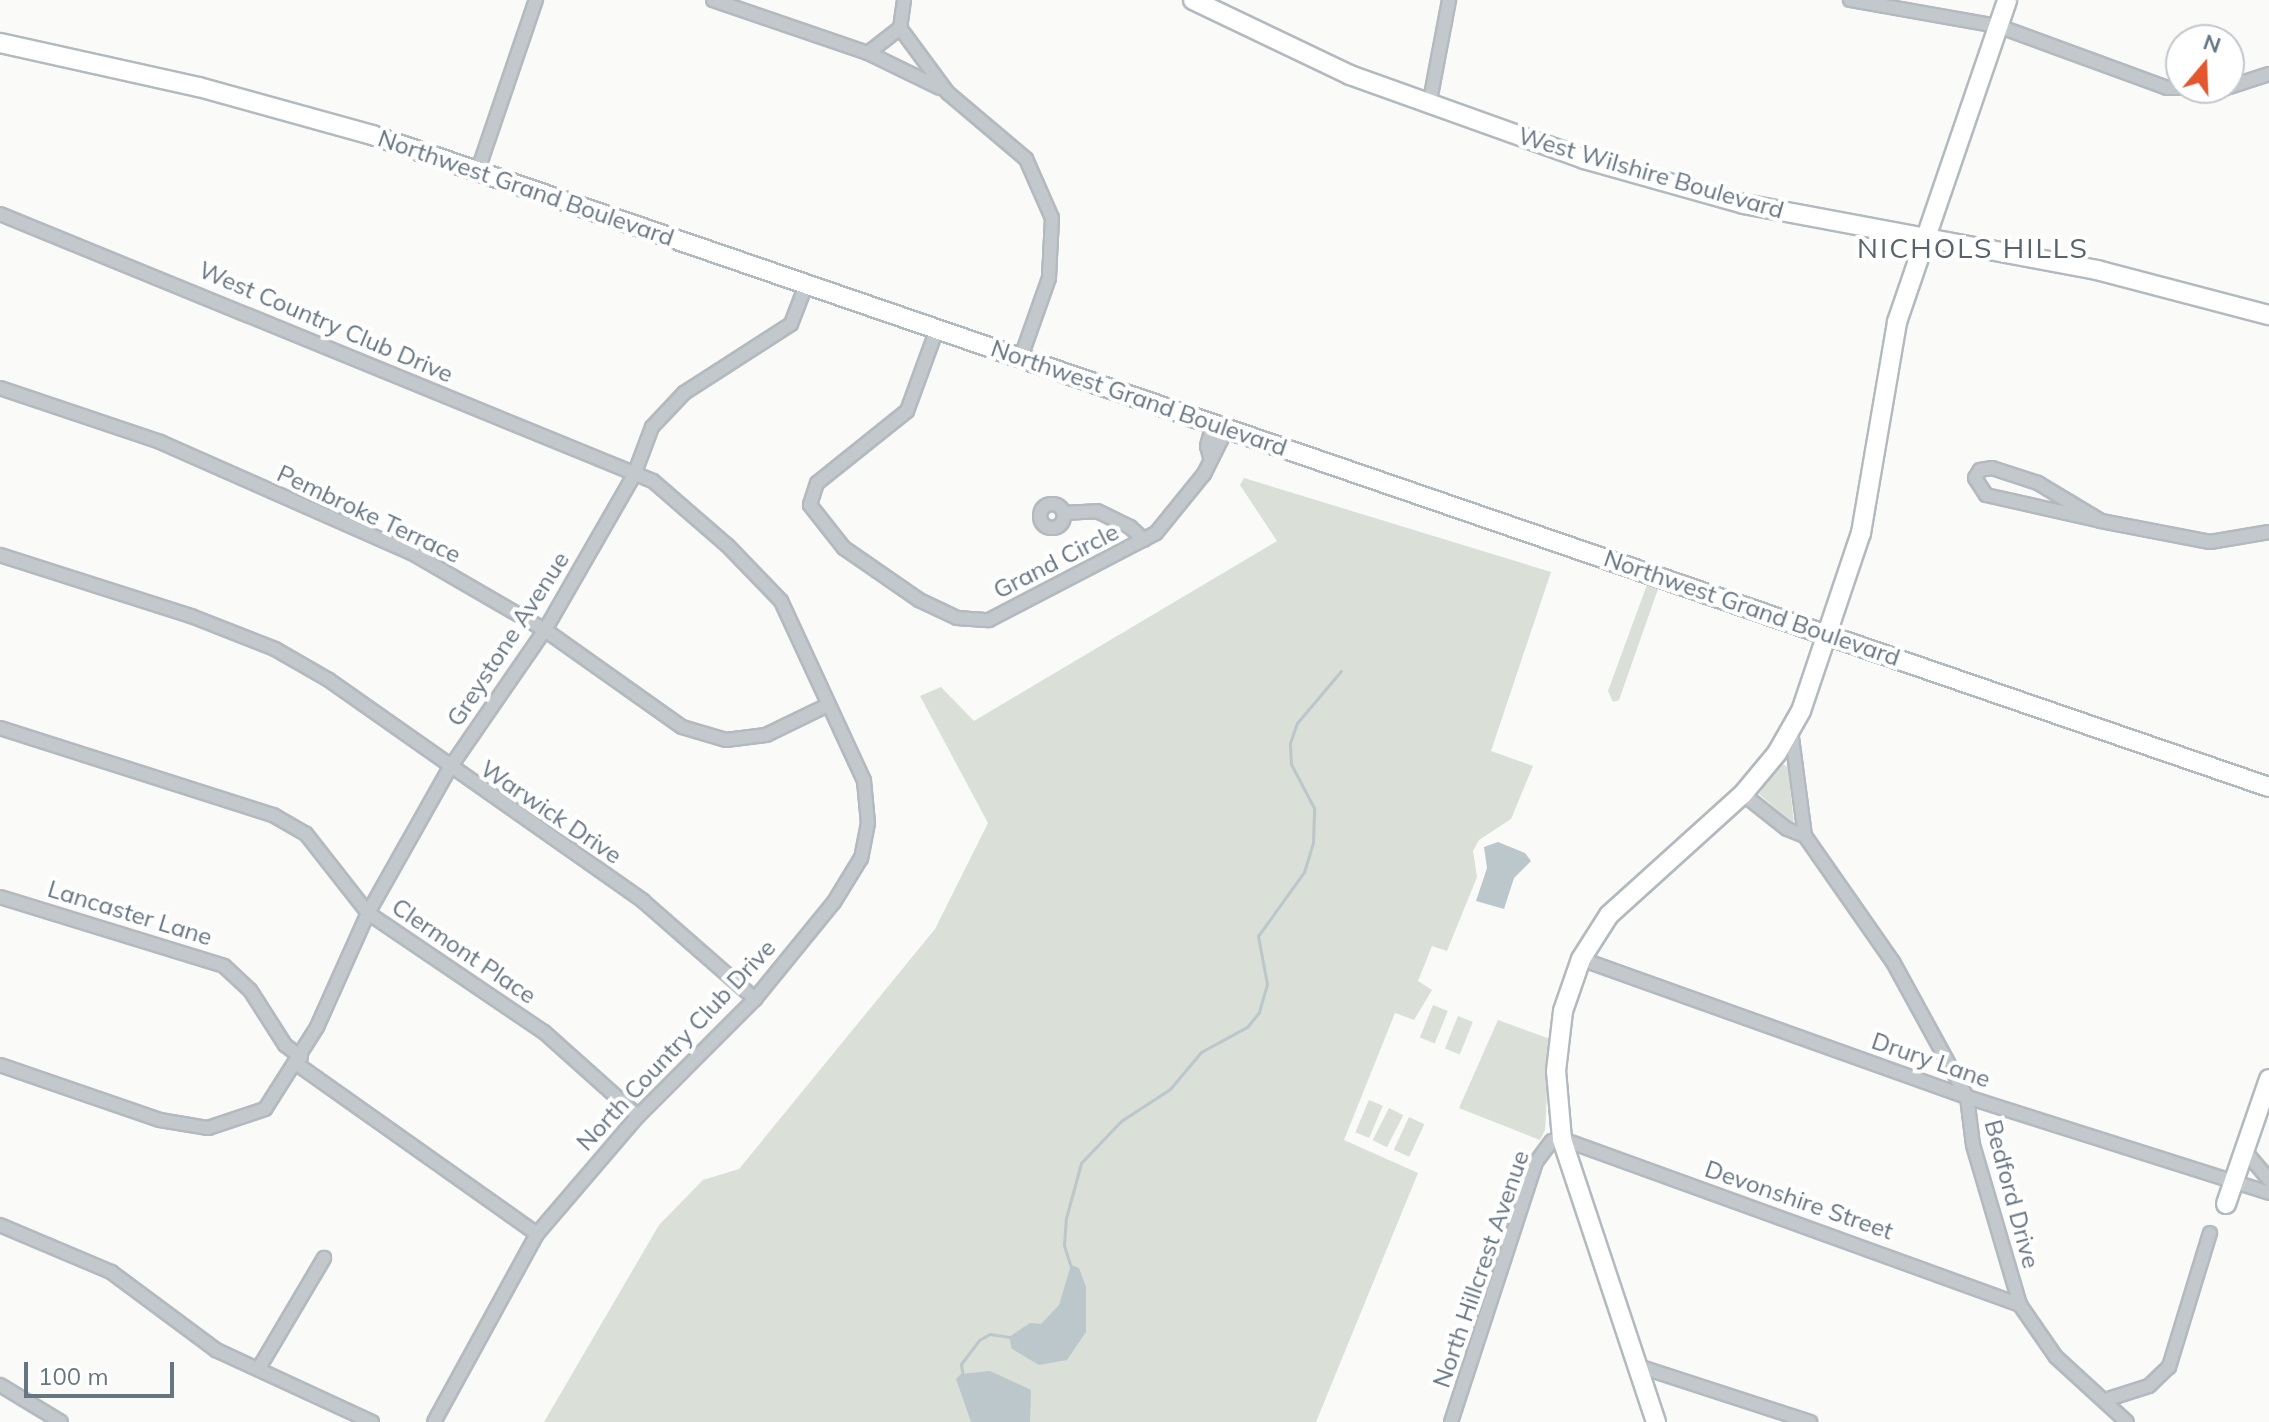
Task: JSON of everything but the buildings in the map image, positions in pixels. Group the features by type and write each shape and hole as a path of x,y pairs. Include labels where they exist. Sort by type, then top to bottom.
{"street":[{"path":"478,170 536,0"},
{"path":"713,0 868,53 948,93"},
{"path":"868,53 900,28 904,0"},
{"name":"West Wilshire Boulevard","path":"1193,0 1429,106 1584,159 1744,204 2097,270 2269,315"},
{"path":"1429,106 1449,0"},
{"path":"1850,0 1998,26 2165,87"},
{"path":"1656,1422 1641,1367 1562,1139 1557,1051 1568,991 1581,959 1623,900 1743,794 1791,730 1828,634 1861,533 1897,322 2007,0"},
{"path":"900,28 948,93 1026,159 1052,218 1049,278 1021,357"},
{"name":"Northwest Grand Boulevard","path":"0,43 263,103 478,170 2269,787"},
{"path":"2245,82 2269,74"},
{"name":"West Country Club Drive","path":"0,214 634,475"},
{"name":"Greystone Avenue","path":"0,1065 160,1120 208,1128 265,1109 299,1060 368,913 449,769 545,630 634,475 652,427 684,393 791,324 806,285"},
{"name":"Grand Circle","path":"937,329 907,411 817,483 810,505 844,548 919,600 957,618 978,621 1029,601 1144,540 1177,511 1210,457 1207,446 1220,426"},
{"name":"Pembroke Terrace","path":"0,388 160,442 412,553 545,630 682,727 726,740 766,735 828,705"},
{"path":"2101,521 2038,483 1992,468 1980,470 1975,478 1986,495 2101,521 2210,542 2269,532"},
{"name":"North Country Club Drive","path":"434,1422 537,1234 638,1116 755,999 834,902 861,858 868,823 864,781 781,601 717,536 653,481 634,475"},
{"path":"1063,513 1097,511 1144,540"},
{"name":"Warwick Drive","path":"0,555 191,616 275,649 329,680 449,769 643,901 755,999"},
{"name":"Clermont Place","path":"0,728 273,815 306,834 368,913 544,1032 638,1116"},
{"name":"Bedford Drive","path":"1791,730 1805,836 1893,962 1967,1097 1973,1145 2020,1305 2056,1357 2127,1422"},
{"name":"Bedford Drive","path":"1743,794 1787,829 1805,836"},
{"name":"Lancaster Lane","path":"0,897 224,966 250,990 273,1030 299,1060 537,1234"},
{"name":"Drury Lane","path":"1581,959 1967,1097 2269,1193"},
{"path":"2226,1204 2269,1079"},
{"name":"Devonshire Street","path":"1562,1139 2020,1305"},
{"name":"North Hillcrest Avenue","path":"1451,1422 1536,1162 1552,1141 1562,1139"},
{"path":"2245,1151 2269,1180"},
{"path":"0,1225 111,1272 216,1350 372,1422"},
{"path":"2105,1400 2149,1386 2169,1367 2210,1233"},
{"path":"259,1368 324,1258"},
{"path":"1641,1367 1810,1422"},
{"path":"0,1385 61,1422"}],"shaded area":[{"path":"1244,478 1551,572 1491,751 1533,766 1511,819 1479,840 1473,851 1477,877 1447,951 1432,946 1418,981 1432,990 1414,1020 1395,1013 1344,1140 1418,1173 1316,1422 544,1422 659,1225 703,1180 739,1169 935,929 988,823 920,696 941,687 974,721 1277,541 1240,485"},
{"path":"1648,582 1657,583 1658,589 1619,700 1613,702 1608,691"},
{"path":"1781,763 1788,767 1794,824 1759,794"},
{"path":"1498,842 1525,853 1531,861 1514,878 1504,909 1476,901 1487,868 1484,847"},
{"path":"1433,1005 1448,1011 1435,1043 1420,1037"},
{"path":"1458,1016 1473,1022 1460,1054 1445,1048"},
{"path":"1498,1020 1550,1039 1545,1130 1540,1140 1459,1108"},
{"path":"1369,1100 1383,1106 1369,1138 1355,1132"},
{"path":"1389,1108 1403,1115 1387,1147 1373,1140"},
{"path":"1409,1117 1424,1124 1409,1157 1394,1150"},
{"path":"1071,1265 1079,1268 1086,1287 1086,1332 1067,1360 1039,1365 1012,1349 1009,1337 1030,1323 1041,1324 1059,1305"},
{"path":"990,1371 1031,1390 1030,1422 971,1422 956,1379 961,1374"}],"waterway":[{"path":"1071,1267 1064,1245 1066,1218 1081,1163 1121,1121 1170,1089 1201,1052 1247,1027 1259,1012 1267,984 1258,936 1304,872 1313,842 1314,808 1291,764 1290,743 1297,723 1341,671"},
{"path":"963,1377 961,1364 979,1340 990,1334 1010,1337"}],"district":[{"name":"NICHOLS HILLS","path":"1973,248"}]}
